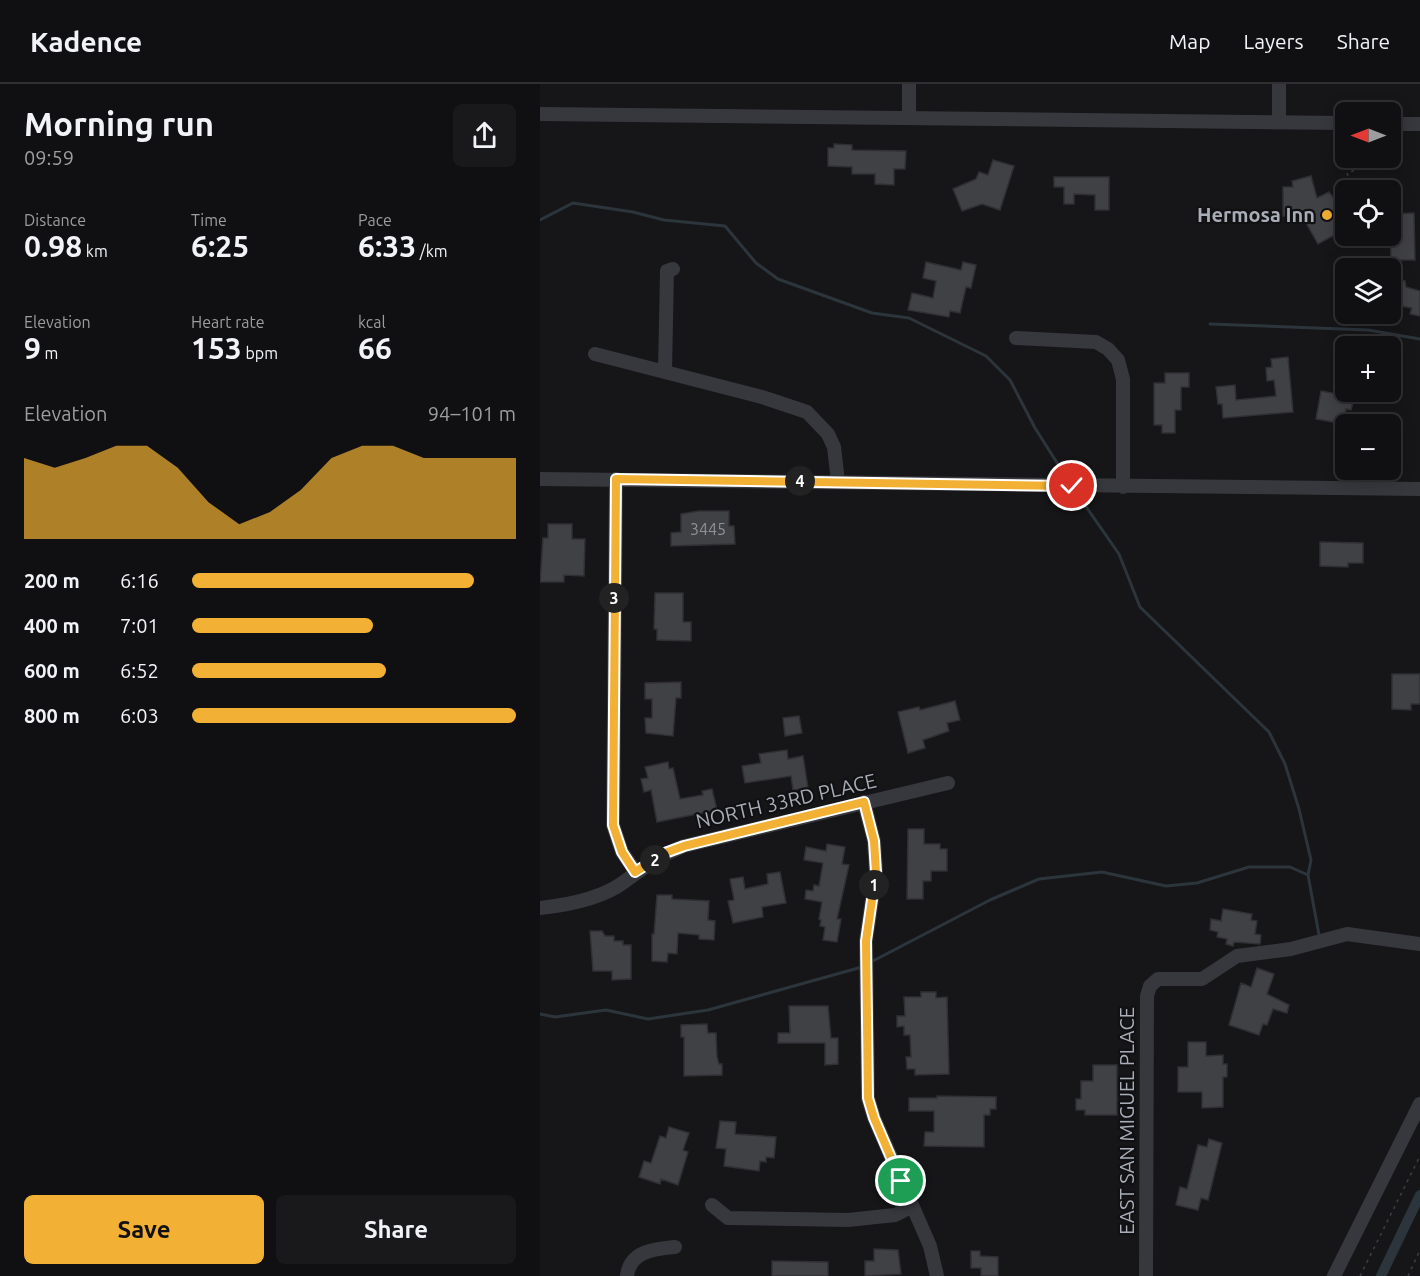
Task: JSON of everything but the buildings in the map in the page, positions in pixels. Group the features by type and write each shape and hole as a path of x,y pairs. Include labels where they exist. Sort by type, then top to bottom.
{"street":[{"path":"909,84 909,117"},
{"path":"1279,84 1279,122"},
{"path":"540,114 1335,123"},
{"path":"1401,124 1420,124"},
{"path":"665,371 667,271 673,269"},
{"path":"1016,338 1096,342 1108,349 1118,360 1123,379 1123,487"},
{"path":"595,354 665,371 807,412 828,434 834,447 838,482"},
{"path":"540,479 1420,489"},
{"path":"616,479 613,825 622,852 635,872"},
{"name":"NORTH 33RD PLACE","path":"540,908 596,896 624,882 635,872 665,853 684,846 948,783"},
{"path":"864,802 874,841 876,872 867,928 868,1098 911,1207 930,1246 937,1276"},
{"name":"EAST SAN MIGUEL PLACE","path":"1146,1276 1148,996 1150,986 1158,979 1202,979 1237,956 1291,949 1347,934 1420,944"},
{"path":"1334,1276 1420,1104"},
{"path":"712,1205 728,1218 848,1220 895,1215 911,1207"},
{"path":"627,1276 628,1267 636,1256 675,1247"}],"path":[{"path":"1349,180 1347,173 1355,168"},
{"path":"1360,1276 1420,1156"},
{"path":"1408,1276 1420,1250"}],"waterway":[{"path":"540,220 573,203 633,212 664,220 725,226 756,263 778,279 872,313 909,318 986,356 1010,380 1035,428 1068,480"},
{"path":"1210,324 1368,330 1420,339"},
{"path":"1073,488 1119,554 1140,607 1269,732 1285,764 1299,809 1311,860 1308,875 1319,935"},
{"path":"871,962 990,900 1039,879 1102,872 1166,886 1197,883 1249,867 1290,867 1308,875"},
{"path":"540,1014 555,1017 606,1010 648,1019 708,1010 862,967"},
{"path":"1381,1276 1420,1195"}],"place":[{"name":"Hermosa Inn","path":"1327,215"}],"route":[{"path":"901,1181 874,1118 868,1098 866,941 876,872 874,841 864,802 684,846 665,853 635,872 622,852 613,825 612,772 616,479 1072,486"}]}
